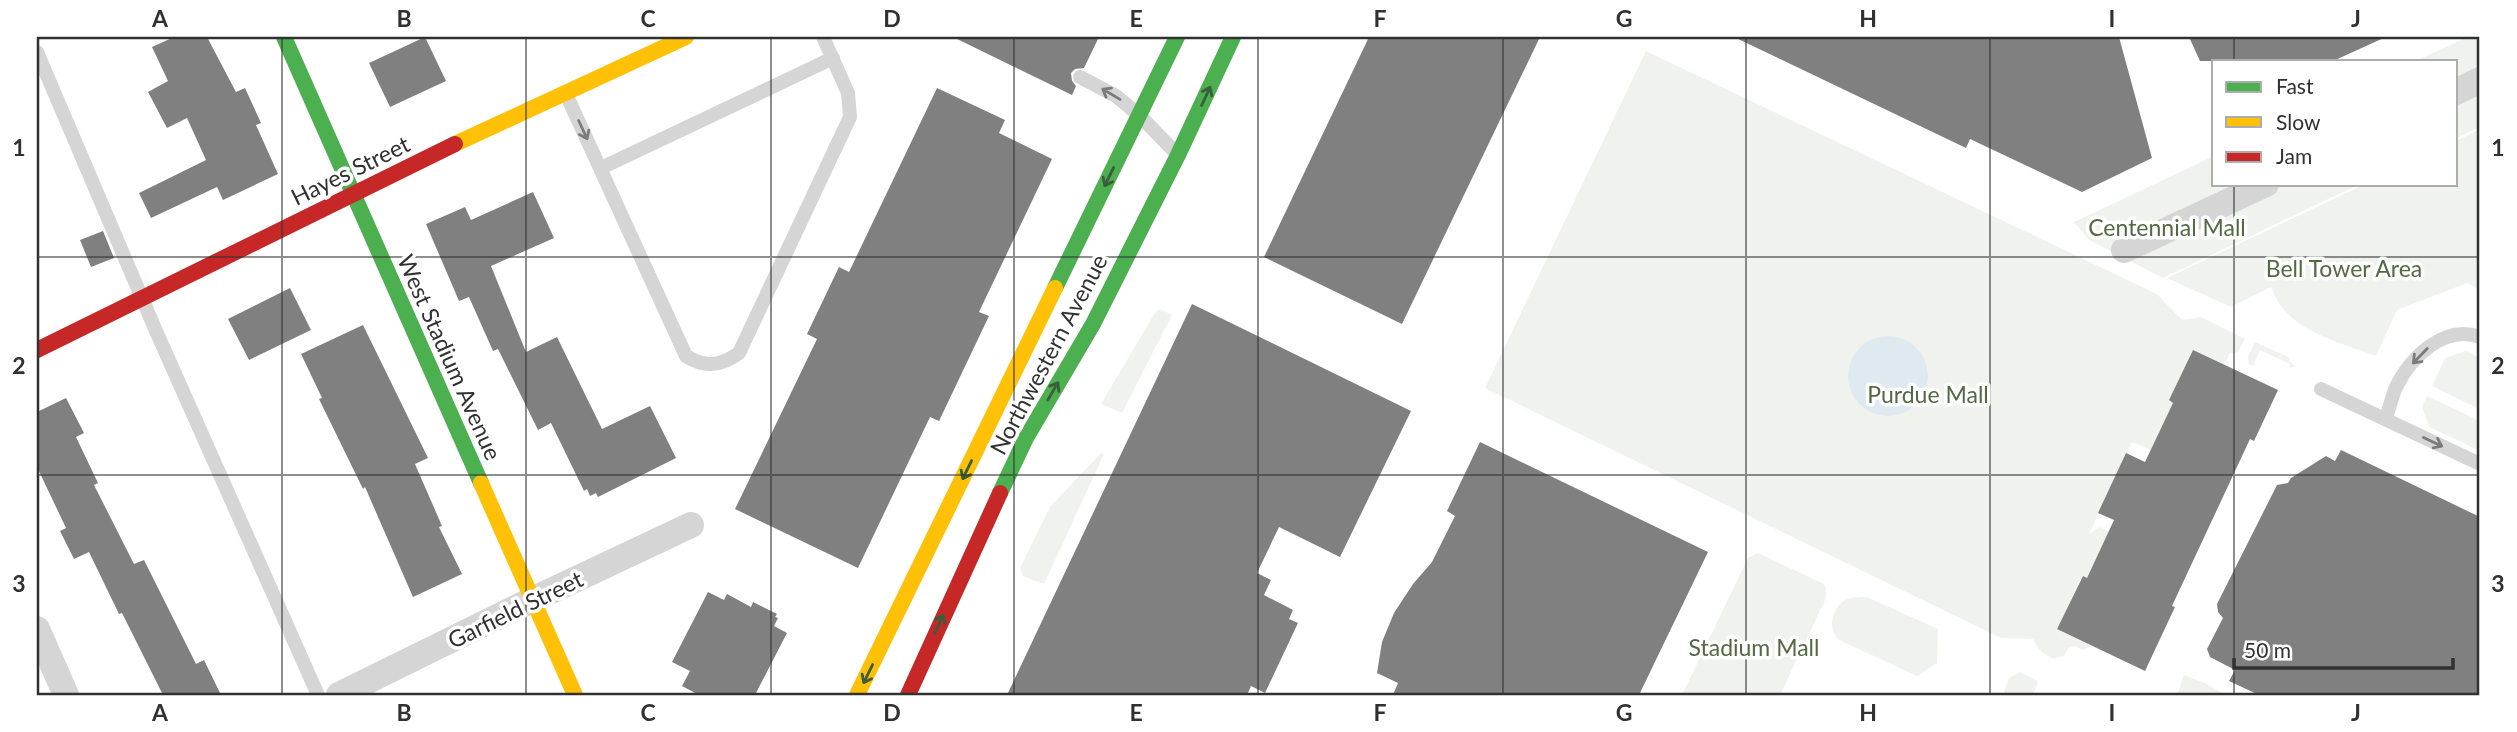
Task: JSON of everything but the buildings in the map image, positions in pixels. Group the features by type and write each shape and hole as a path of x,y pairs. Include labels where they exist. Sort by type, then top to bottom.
{"main road":[{"name":"West Stadium Avenue","path":"284,37 575,695"},
{"name":"Hayes Street","path":"37,350 353,192 686,37"},
{"name":"Northwestern Avenue","path":"857,695 1177,37"},
{"name":"Northwestern Avenue","path":"908,695 1026,438 1093,324 1178,155 1233,37"}],"street":[{"path":"2458,91 2480,80"},
{"path":"2124,250 2262,186"},
{"name":"Garfield Street","path":"340,695 691,525"},
{"path":"37,629 66,695"}],"lane":[{"path":"566,92 686,356 698,364 716,365 727,362 739,353 850,117 848,93 823,37"},
{"path":"37,52 142,298 318,695"},
{"path":"601,168 833,58"},
{"path":"1080,77 1115,96 1139,115 1178,155"},
{"path":"2386,419 2396,388 2419,355 2447,337 2460,334 2480,337"},
{"path":"2321,389 2480,464"}],"green space":[{"path":"2468,37 2480,37 2480,127 2458,137 2458,60 2417,60"},
{"name":"Purdue Mall","path":"1646,51 2157,294 2182,320 2201,317 2245,339 2238,352 2230,353 2224,365 2193,350 2169,400 2173,403 2151,450 2132,442 2089,534 2099,527 2109,531 2087,578 2082,576 2057,629 2092,646 2083,650 2075,646 2069,647 2064,656 2054,659 2041,651 2033,639 2001,638 1485,388"},
{"name":"Bell Tower Area","path":"2480,129 2480,289 2467,283 2397,310 2376,356 2330,339 2301,324 2278,302 2271,287 2231,307 2167,278 2361,186 2458,186 2458,140"},
{"name":"Centennial Mall","path":"2212,157 2212,186 2356,186 2163,278 2089,240 2074,222"},
{"path":"1160,309 1172,315 1122,413 1101,404 1156,311"},
{"path":"2255,342 2290,358 2289,361 2296,366 2290,368 2290,364 2260,350 2253,366 2249,364 2248,357"},
{"path":"2466,351 2480,358 2479,409 2432,386 2445,358"},
{"path":"2427,396 2480,421 2480,451 2429,427 2422,406"},
{"path":"1101,453 1104,454 1044,584 1023,576 1020,568 1050,507"},
{"name":"Stadium Mall","path":"1758,553 1824,584 1826,589 1826,598 1780,695 1682,695 1748,558"},
{"path":"1867,597 1938,629 1937,663 1917,676 1839,640 1832,623 1835,611 1850,598"},
{"path":"2020,672 2038,681 2033,695 2009,695 2004,692 2009,678"},
{"path":"2184,675 2205,683 2226,695 2177,695"}],"shaded area":[{"path":"1880,336 1896,336 1917,347 1928,368 1928,384 1917,405 1896,416 1880,416 1866,410 1854,398 1848,384 1848,368 1854,354 1866,342"}],"traffic: fast":[{"path":"284,37 481,483"},
{"path":"1055,288 1177,37"},
{"path":"1000,493 1026,438 1093,324 1178,155 1233,37"}],"traffic: slow":[{"path":"455,144 686,37"},
{"path":"857,695 1055,288"},
{"path":"481,483 575,695"}],"traffic: jam":[{"path":"37,350 455,144"},
{"path":"908,695 1000,493"}]}
